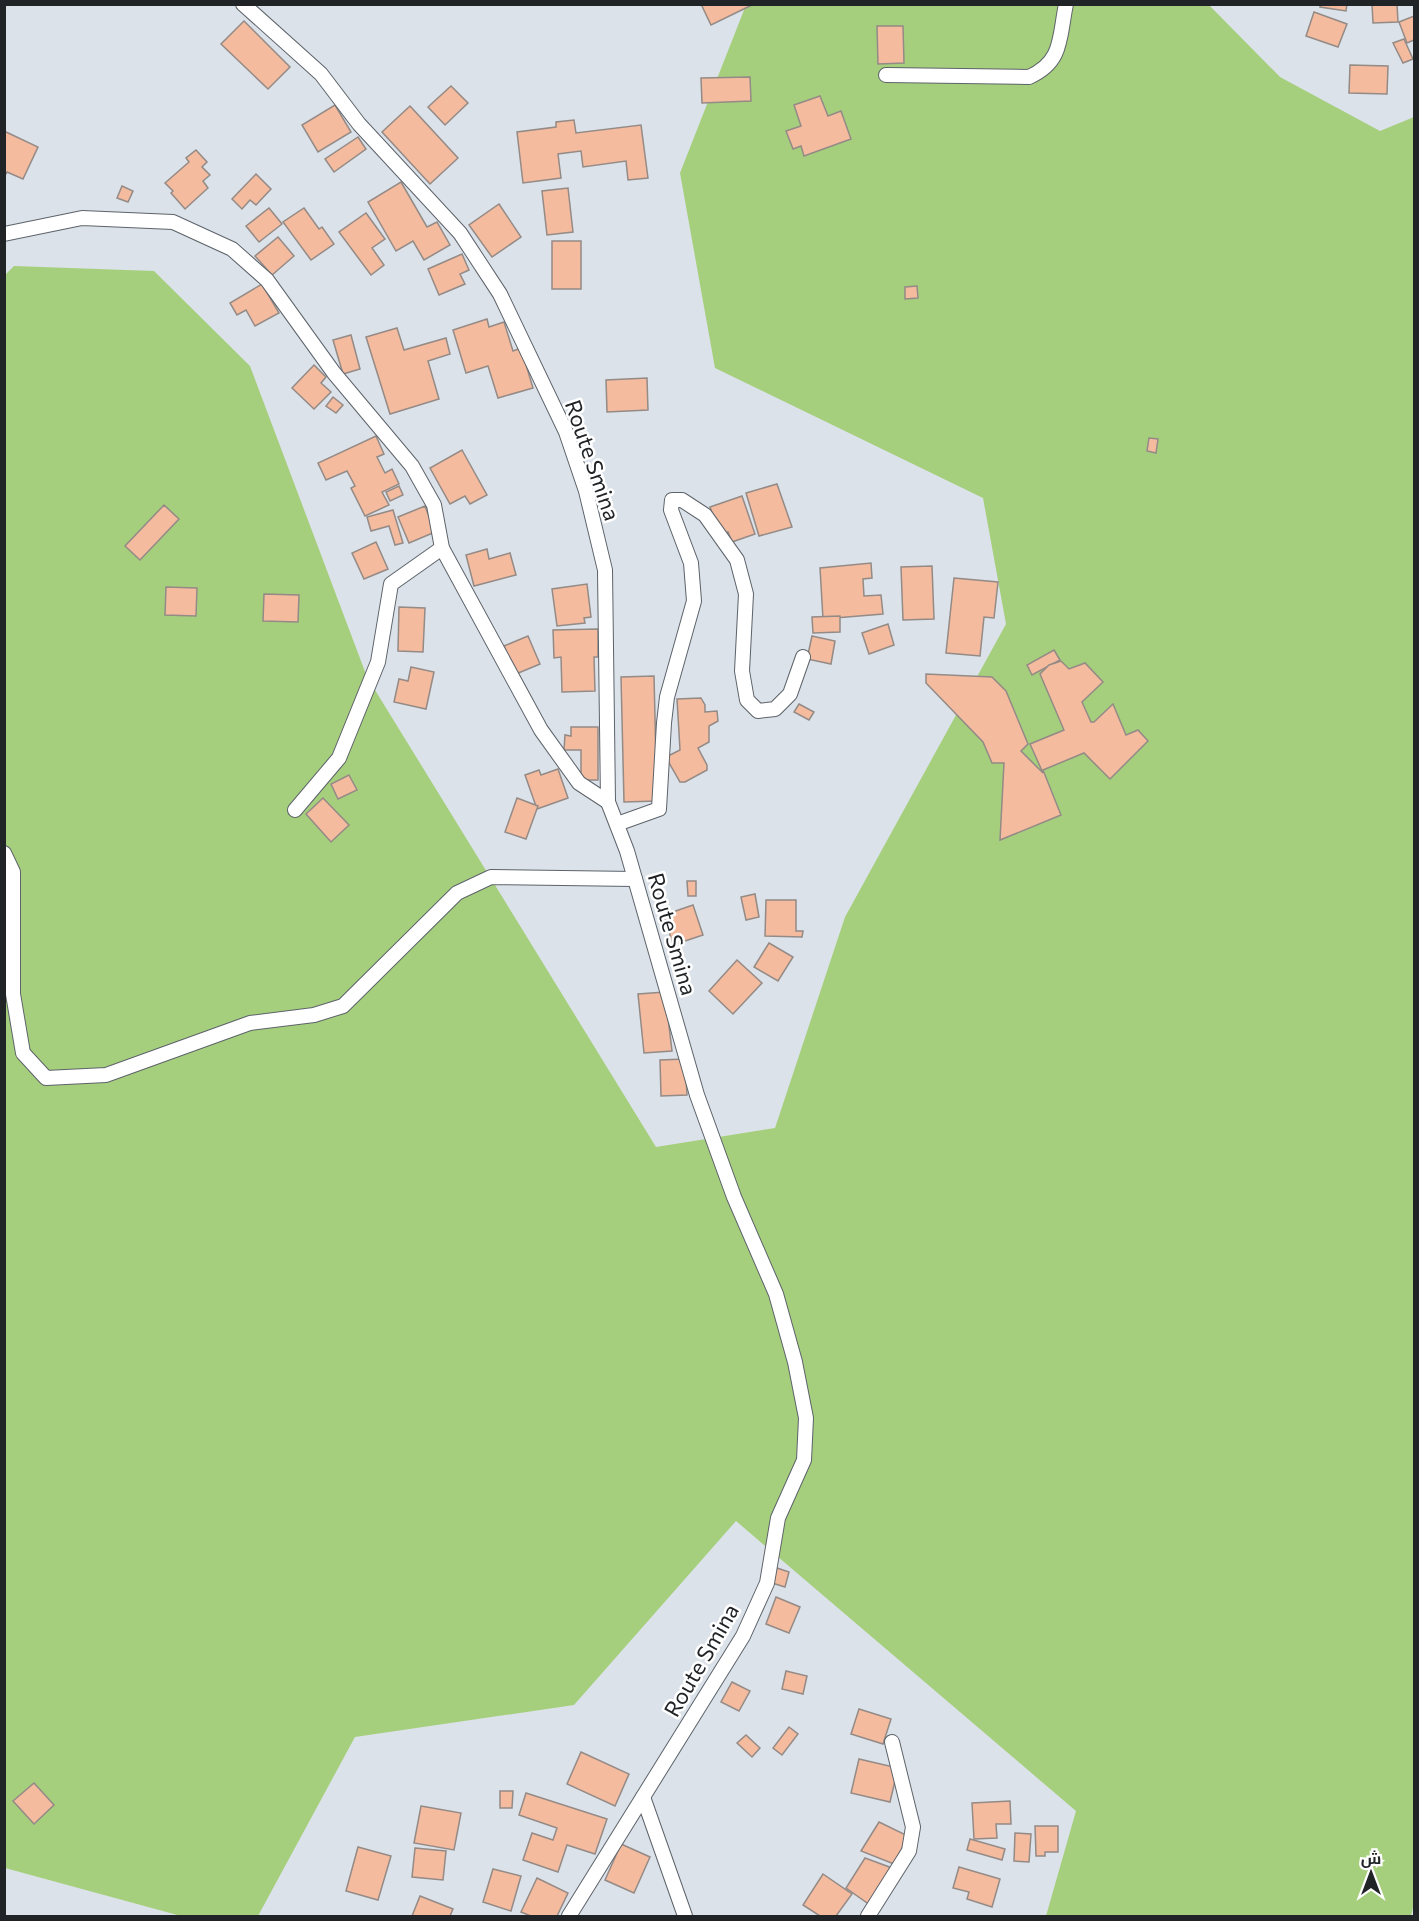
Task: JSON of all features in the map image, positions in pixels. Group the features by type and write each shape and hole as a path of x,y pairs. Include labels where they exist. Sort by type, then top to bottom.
{"street":[{"name":"Route Smina","path":"243,4 321,74 360,124 460,233 500,294 566,432 586,491 605,570 608,802 635,879 697,1095 734,1197 776,1294 795,1362 806,1418 804,1460 778,1518 767,1583 743,1636 569,1917"},
{"path":"886,75 1029,77 1044,70 1055,59 1066,4"},
{"path":"4,234 82,218 173,222 232,249 267,280 334,373 412,466 434,505 442,548 541,730 579,783 608,802"},
{"path":"617,824 659,809 667,697 694,601 691,563 671,510 672,500 682,500 705,515 737,560 746,594 742,670 747,700 758,711 775,709 790,694 802,657"},
{"path":"295,810 339,758 378,662 391,584 442,548"},
{"path":"4,853 13,872 13,994 23,1053 45,1078 106,1075 250,1023 314,1015 343,1006 457,893 491,877 635,879"},
{"path":"868,1917 909,1851 914,1827 892,1742"},
{"path":"643,1797 685,1917"}],"green space":[{"path":"746,5 1209,5 1280,77 1380,131 1414,117 1414,1904 1411,1916 1046,1916 1076,1811 736,1521 574,1705 355,1737 258,1916 181,1916 5,1868 4,276 14,266 154,271 250,366 367,677 656,1147 775,1128 845,917 1006,624 983,498 715,368 680,173"}],"building":[{"path":"701,4 754,4 711,25"},
{"path":"1320,4 1347,4 1346,11 1320,7"},
{"path":"1372,4 1397,4 1398,22 1373,23"},
{"path":"1314,12 1347,24 1338,47 1306,36"},
{"path":"1414,16 1414,40 1407,43 1399,22"},
{"path":"244,21 290,67 268,89 221,44"},
{"path":"877,26 903,26 904,63 878,64"},
{"path":"1404,39 1413,59 1403,63 1393,43"},
{"path":"1350,65 1388,66 1387,94 1349,93"},
{"path":"750,77 751,101 702,103 701,78"},
{"path":"451,86 468,103 445,125 428,107"},
{"path":"820,96 828,116 841,111 851,139 804,156 801,146 793,149 786,131 801,126 794,105"},
{"path":"335,105 351,132 318,152 302,125"},
{"path":"410,106 458,158 430,184 382,132"},
{"path":"574,120 576,133 641,125 648,178 628,180 626,161 583,167 581,151 558,154 561,178 523,183 517,132 556,127 556,122"},
{"path":"4,131 38,147 23,179 7,172 4,177"},
{"path":"358,137 366,149 334,172 325,159"},
{"path":"196,150 207,162 202,167 210,175 203,181 208,188 185,209 165,183 189,162 186,158"},
{"path":"256,174 271,189 256,205 250,200 242,209 232,199"},
{"path":"401,182 427,227 437,222 450,245 424,260 413,241 396,251 368,202"},
{"path":"122,186 133,191 128,202 117,198"},
{"path":"568,188 573,232 547,235 542,191"},
{"path":"499,204 521,237 492,257 469,225"},
{"path":"269,208 282,224 259,242 246,226"},
{"path":"304,208 319,229 322,227 334,244 311,260 283,222"},
{"path":"366,213 385,239 372,248 384,265 371,275 339,232"},
{"path":"278,237 294,256 272,275 255,256"},
{"path":"552,241 581,241 581,289 552,289"},
{"path":"462,254 469,270 460,274 465,284 439,295 428,269"},
{"path":"262,284 279,313 255,326 246,310 237,315 230,303"},
{"path":"917,286 918,298 905,299 905,287"},
{"path":"487,319 489,327 504,322 513,351 521,348 533,388 498,398 488,366 466,373 453,330"},
{"path":"397,328 404,350 446,338 450,354 428,361 439,399 390,414 366,337"},
{"path":"351,335 360,369 343,374 333,340"},
{"path":"314,365 326,377 321,383 331,392 314,409 292,388"},
{"path":"647,378 648,410 607,412 606,380"},
{"path":"333,397 343,405 336,413 326,406"},
{"path":"376,436 384,454 377,457 385,473 392,469 399,484 382,492 389,505 365,516 351,488 355,486 347,471 326,480 318,463"},
{"path":"1149,438 1158,439 1156,453 1147,451"},
{"path":"462,450 487,495 470,504 465,496 450,504 430,468"},
{"path":"777,484 792,527 759,536 746,493"},
{"path":"399,486 403,495 390,501 386,492"},
{"path":"742,496 755,534 732,542 728,532 720,535 710,507"},
{"path":"164,505 179,519 140,560 125,546"},
{"path":"425,506 435,532 409,543 398,517"},
{"path":"393,510 403,543 395,545 389,526 371,531 367,517"},
{"path":"376,542 388,569 364,579 352,553"},
{"path":"487,549 489,559 510,553 516,575 474,586 466,555"},
{"path":"871,563 872,578 863,579 864,596 881,595 883,614 823,619 820,568"},
{"path":"932,566 934,619 903,620 901,567"},
{"path":"954,578 998,582 994,618 984,617 980,656 946,653"},
{"path":"587,584 591,617 584,618 585,623 557,626 552,589"},
{"path":"166,587 197,588 196,616 165,615"},
{"path":"264,594 299,595 298,622 263,621"},
{"path":"399,607 425,608 423,652 398,651"},
{"path":"840,616 840,632 813,633 812,617"},
{"path":"888,624 894,645 869,654 862,633"},
{"path":"598,629 598,657 594,657 595,691 562,692 561,657 554,658 553,630"},
{"path":"528,636 540,664 516,674 504,646"},
{"path":"812,636 835,641 831,664 807,659"},
{"path":"1054,650 1060,660 1032,675 1027,665"},
{"path":"1061,661 1069,669 1085,663 1103,682 1082,702 1091,722 1094,722 1113,704 1126,735 1138,730 1148,741 1110,779 1084,753 1043,770 1061,815 1000,840 1004,763 992,763 983,742 926,683 926,674 992,677 1006,691 1028,744 1021,751 1043,773 1030,744 1064,730 1040,674 1049,665"},
{"path":"411,667 434,672 426,709 394,702 399,679 408,681"},
{"path":"654,676 657,801 624,802 621,677"},
{"path":"701,698 705,705 705,712 717,711 718,721 709,726 709,742 698,748 707,765 707,770 685,782 680,782 668,761 668,756 680,750 677,699"},
{"path":"799,704 814,712 809,720 794,712"},
{"path":"571,727 598,727 598,780 581,780 581,750 564,750 565,735 571,736"},
{"path":"558,769 568,798 537,809 525,775 539,770 541,775"},
{"path":"349,775 357,790 338,799 331,784"},
{"path":"323,798 349,825 331,842 306,814"},
{"path":"517,798 538,806 526,839 505,832"},
{"path":"687,881 696,881 696,896 688,896"},
{"path":"755,894 759,917 746,920 741,897"},
{"path":"766,900 796,900 796,931 803,931 802,937 765,936"},
{"path":"693,905 703,935 673,945 664,915"},
{"path":"769,943 793,957 778,981 754,967"},
{"path":"737,960 762,983 733,1014 709,991"},
{"path":"665,992 672,1051 644,1053 638,994"},
{"path":"685,1059 687,1095 661,1096 660,1060"},
{"path":"777,1568 789,1572 785,1587 772,1583"},
{"path":"776,1597 800,1607 789,1633 766,1624"},
{"path":"786,1671 807,1676 803,1694 782,1689"},
{"path":"732,1682 750,1691 739,1711 721,1702"},
{"path":"859,1709 891,1719 883,1744 851,1734"},
{"path":"789,1727 798,1734 782,1755 773,1748"},
{"path":"746,1735 760,1748 752,1757 737,1743"},
{"path":"581,1752 629,1774 615,1806 567,1784"},
{"path":"859,1759 898,1768 890,1802 851,1793"},
{"path":"34,1783 54,1805 34,1824 13,1801"},
{"path":"500,1791 513,1791 512,1808 500,1808"},
{"path":"526,1793 607,1819 595,1854 567,1845 558,1872 523,1860 532,1833 553,1840 557,1828 519,1815"},
{"path":"1010,1801 1011,1824 996,1824 997,1838 974,1839 972,1803"},
{"path":"421,1806 461,1813 454,1850 414,1843"},
{"path":"879,1822 908,1836 894,1864 861,1851"},
{"path":"1035,1826 1058,1826 1058,1852 1045,1852 1045,1856 1036,1856"},
{"path":"1015,1833 1031,1834 1029,1862 1014,1861"},
{"path":"970,1839 1005,1849 1002,1860 967,1850"},
{"path":"621,1844 650,1857 634,1893 605,1880"},
{"path":"358,1847 391,1856 378,1900 346,1891"},
{"path":"415,1848 446,1851 443,1880 412,1877"},
{"path":"865,1858 892,1868 870,1905 846,1888"},
{"path":"959,1867 1000,1879 992,1907 967,1899 969,1892 953,1888"},
{"path":"493,1869 521,1876 511,1911 483,1902"},
{"path":"823,1874 852,1894 836,1916 820,1916 803,1905"},
{"path":"537,1878 568,1893 557,1916 531,1916 521,1912"},
{"path":"420,1896 453,1909 450,1916 412,1916"}]}
